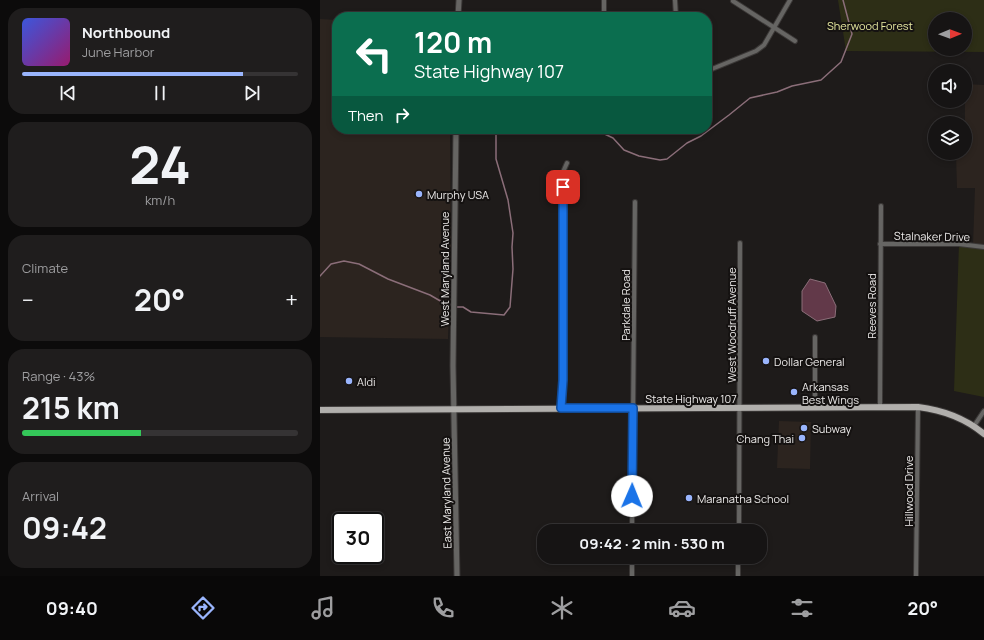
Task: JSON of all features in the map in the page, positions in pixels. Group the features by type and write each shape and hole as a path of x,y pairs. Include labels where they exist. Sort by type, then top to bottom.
{"main road":[{"name":"State Highway 107","path":"320,410 918,407 951,415 974,426 984,434"}],"street":[{"path":"458,0 458,12"},
{"path":"604,0 604,12"},
{"path":"675,0 676,12"},
{"path":"712,69 756,51 764,45 790,0"},
{"path":"733,1 795,41"},
{"name":"West Maryland Avenue","path":"454,409 456,134"},
{"path":"561,408 563,380 563,172 567,163"},
{"name":"Parkdale Road","path":"632,524 634,202"},
{"name":"Reeves Road","path":"880,407 881,206"},
{"name":"West Woodruff Avenue","path":"739,524 740,243"},
{"name":"Stalnaker Drive","path":"880,244 959,244 984,247"},
{"path":"815,337 815,407"},
{"name":"Hillwood Drive","path":"916,576 918,407"},
{"name":"East Maryland Avenue","path":"454,409 457,576"},
{"path":"974,426 984,411"},
{"path":"632,564 632,576"},
{"path":"738,564 738,576"}],"shaded area":[{"path":"320,19 332,20 332,134 450,134 451,244 448,339 320,337"},
{"path":"972,84 984,85 984,247 973,245 975,188 957,188 956,160 972,160 972,116 965,116 965,108 972,108"},
{"path":"810,279 825,283 836,306 835,317 817,321 802,311 802,291"},
{"path":"779,421 811,422 810,469 777,468"}],"green space":[{"name":"Sherwood Forest","path":"838,0 984,0 984,52 972,52 972,12 928,12 928,52 846,51"},
{"path":"959,244 984,247 984,397 954,391"}],"waterway":[{"path":"712,128 750,98 777,92 792,86 821,80 841,62 852,34 843,0"},
{"path":"456,307 463,307 471,312 504,315 510,307 513,269 513,233 508,200 496,159 496,134"},
{"path":"605,134 613,138 624,150 639,156 660,160 667,159 687,143 704,134"},
{"path":"320,276 331,264 344,261 359,264 388,279 430,295 449,306 452,306"}],"place":[{"name":"Murphy USA","path":"419,194"},
{"name":"Dollar General","path":"766,361"},
{"name":"Aldi","path":"349,381"},
{"name":"Arkansas Best Wings","path":"794,392"},
{"name":"Subway","path":"804,428"},
{"name":"Chang Thai","path":"802,438"},
{"name":"Maranatha School","path":"689,498"}],"route":[{"path":"563,187 563,380 561,408 633,408 632,496"}]}
